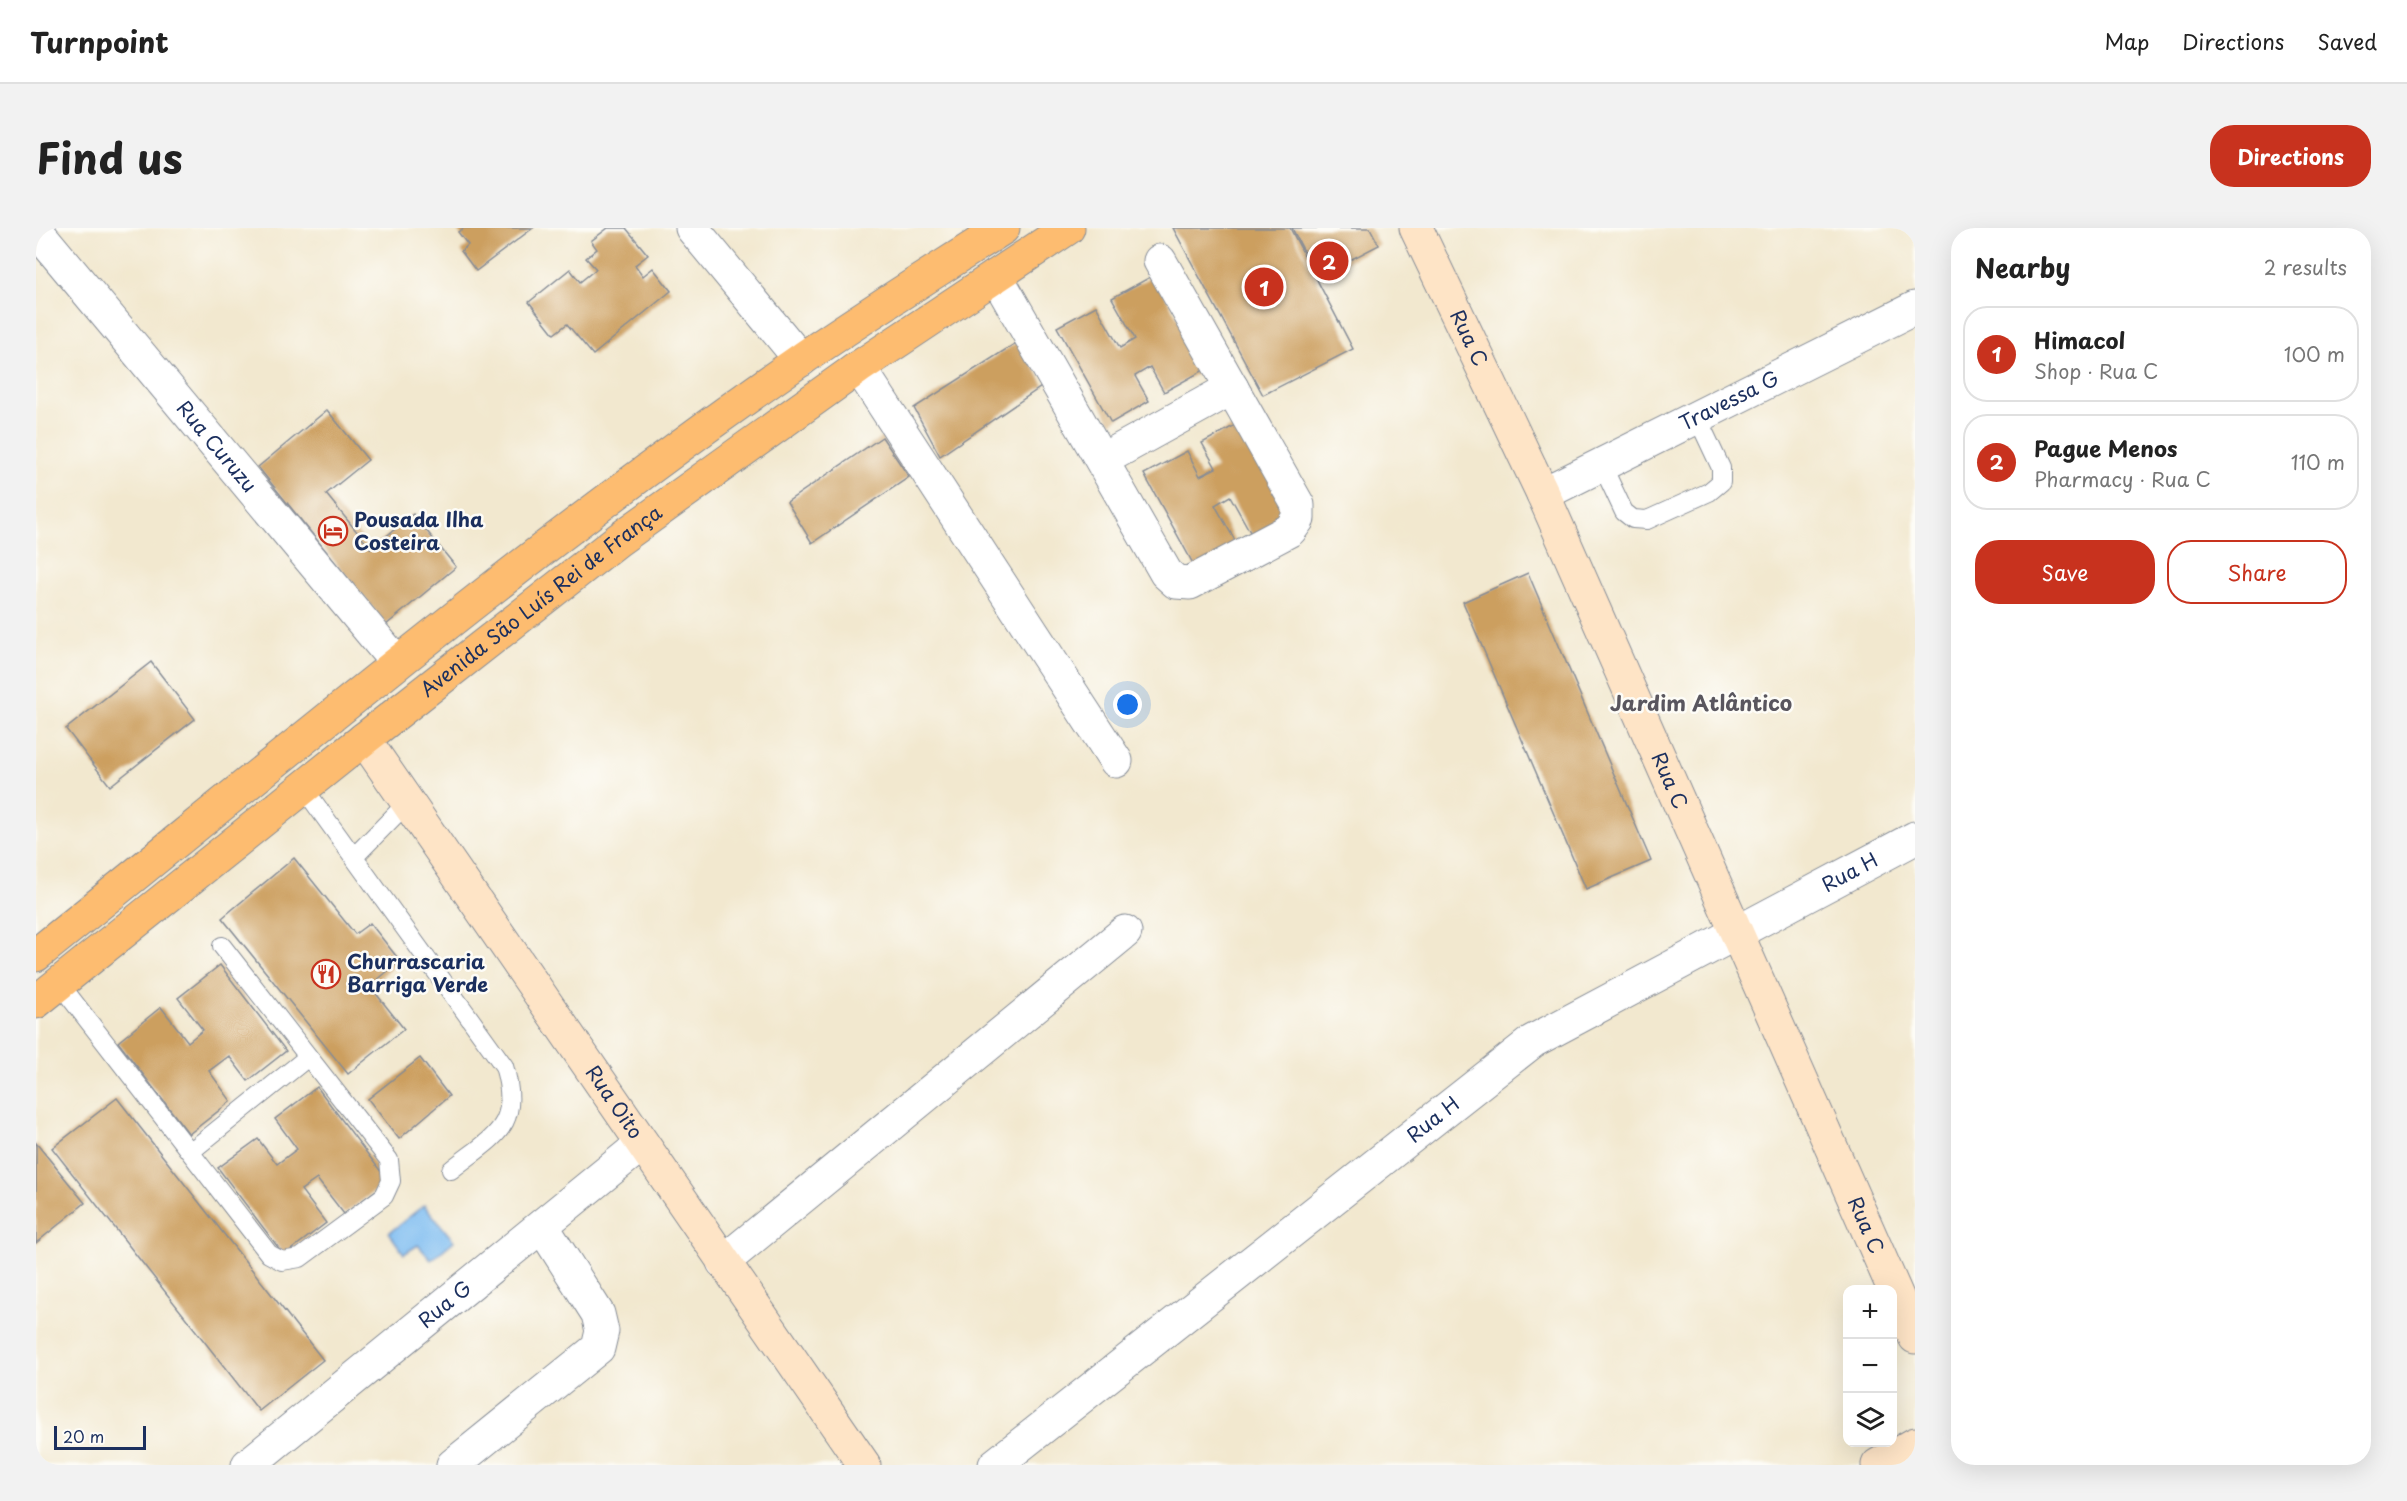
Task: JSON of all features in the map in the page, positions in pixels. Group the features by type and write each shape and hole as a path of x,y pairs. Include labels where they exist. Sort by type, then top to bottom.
{"main road":[{"name":"Avenida São Luís Rei de França","path":"36,955 397,663 597,508 801,360 1003,228"},
{"name":"Avenida São Luís Rei de França","path":"42,997 303,787 618,540 859,367 1068,228"}],"street":[{"path":"692,228 801,360"},
{"name":"Rua C","path":"1416,228 1543,494 1915,1337"},
{"name":"Rua Curuzu","path":"36,230 397,663"},
{"path":"996,276 1166,573 1176,582 1190,583 1290,530 1298,519 1298,505 1160,261"},
{"name":"Travessa G","path":"1543,494 1915,308"},
{"path":"859,367 1116,761"},
{"path":"1102,460 1232,388"},
{"name":"Rua Oito","path":"364,739 864,1465"},
{"name":"Rua H","path":"995,1465 1533,1041 1915,838"},
{"path":"723,1262 1125,932"},
{"name":"Rua G","path":"248,1465 642,1144"},
{"path":"453,1465 598,1348 602,1331 598,1314 542,1226"},
{"path":"1878,1465 1915,1444"}],"lane":[{"path":"1602,465 1624,512 1633,519 1647,520 1709,492 1721,482 1721,468 1697,417"},
{"path":"303,787 504,1066 511,1090 509,1115 497,1134 451,1170"},
{"path":"354,857 408,802"},
{"path":"42,997 190,1152 269,1254 282,1261 300,1258 384,1196 391,1180 388,1160 222,946"},
{"path":"190,1152 308,1057"}],"water":[{"path":"424,1205 454,1241 431,1260 418,1245 404,1254 389,1233"}],"building":[{"path":"464,228 533,228 476,271 461,251 468,245 458,232"},
{"path":"608,228 626,228 648,255 635,265 643,276 653,268 671,291 593,355 567,324 554,334 529,302 570,269 580,282 596,269 586,258 597,249 591,241"},
{"path":"1173,228 1290,228 1353,349 1263,395"},
{"path":"1292,228 1370,228 1379,245 1317,277"},
{"path":"1154,275 1206,369 1164,392 1150,367 1135,376 1149,401 1111,423 1057,327 1096,306 1120,348 1135,339 1112,298"},
{"path":"1019,341 1044,385 940,456 914,408"},
{"name":"Pousada Ilha Costeira","path":"327,410 368,460 326,494 371,549 413,514 456,567 386,625 258,467"},
{"path":"1241,422 1293,517 1254,539 1230,496 1215,505 1238,546 1196,569 1144,474 1187,451 1200,476 1216,468 1202,443"},
{"path":"882,437 909,477 812,543 787,502"},
{"path":"1528,573 1651,861 1586,889 1463,602"},
{"path":"151,662 195,719 110,786 66,729"},
{"name":"Churrascaria Barriga Verde","path":"294,858 355,934 370,923 400,961 370,986 404,1029 348,1074 222,918"},
{"path":"220,965 286,1051 248,1081 229,1056 209,1071 231,1101 189,1134 118,1042 161,1007 188,1042 203,1030 178,998"},
{"path":"420,1058 449,1096 399,1139 368,1099"},
{"path":"317,1087 388,1181 344,1214 317,1179 301,1190 326,1223 284,1255 218,1168 258,1139 277,1164 297,1149 275,1119"},
{"path":"117,1098 323,1360 259,1411 52,1148"},
{"path":"36,1143 85,1203 36,1243"}],"place":[{"name":"Pague Menos","path":"1329,261"},
{"name":"Himacol","path":"1264,287"},
{"name":"Pousada Ilha Costeira","path":"333,531"},
{"name":"Churrascaria Barriga Verde","path":"326,974"}],"district":[{"name":"Jardim Atlântico","path":"1701,704"}]}
